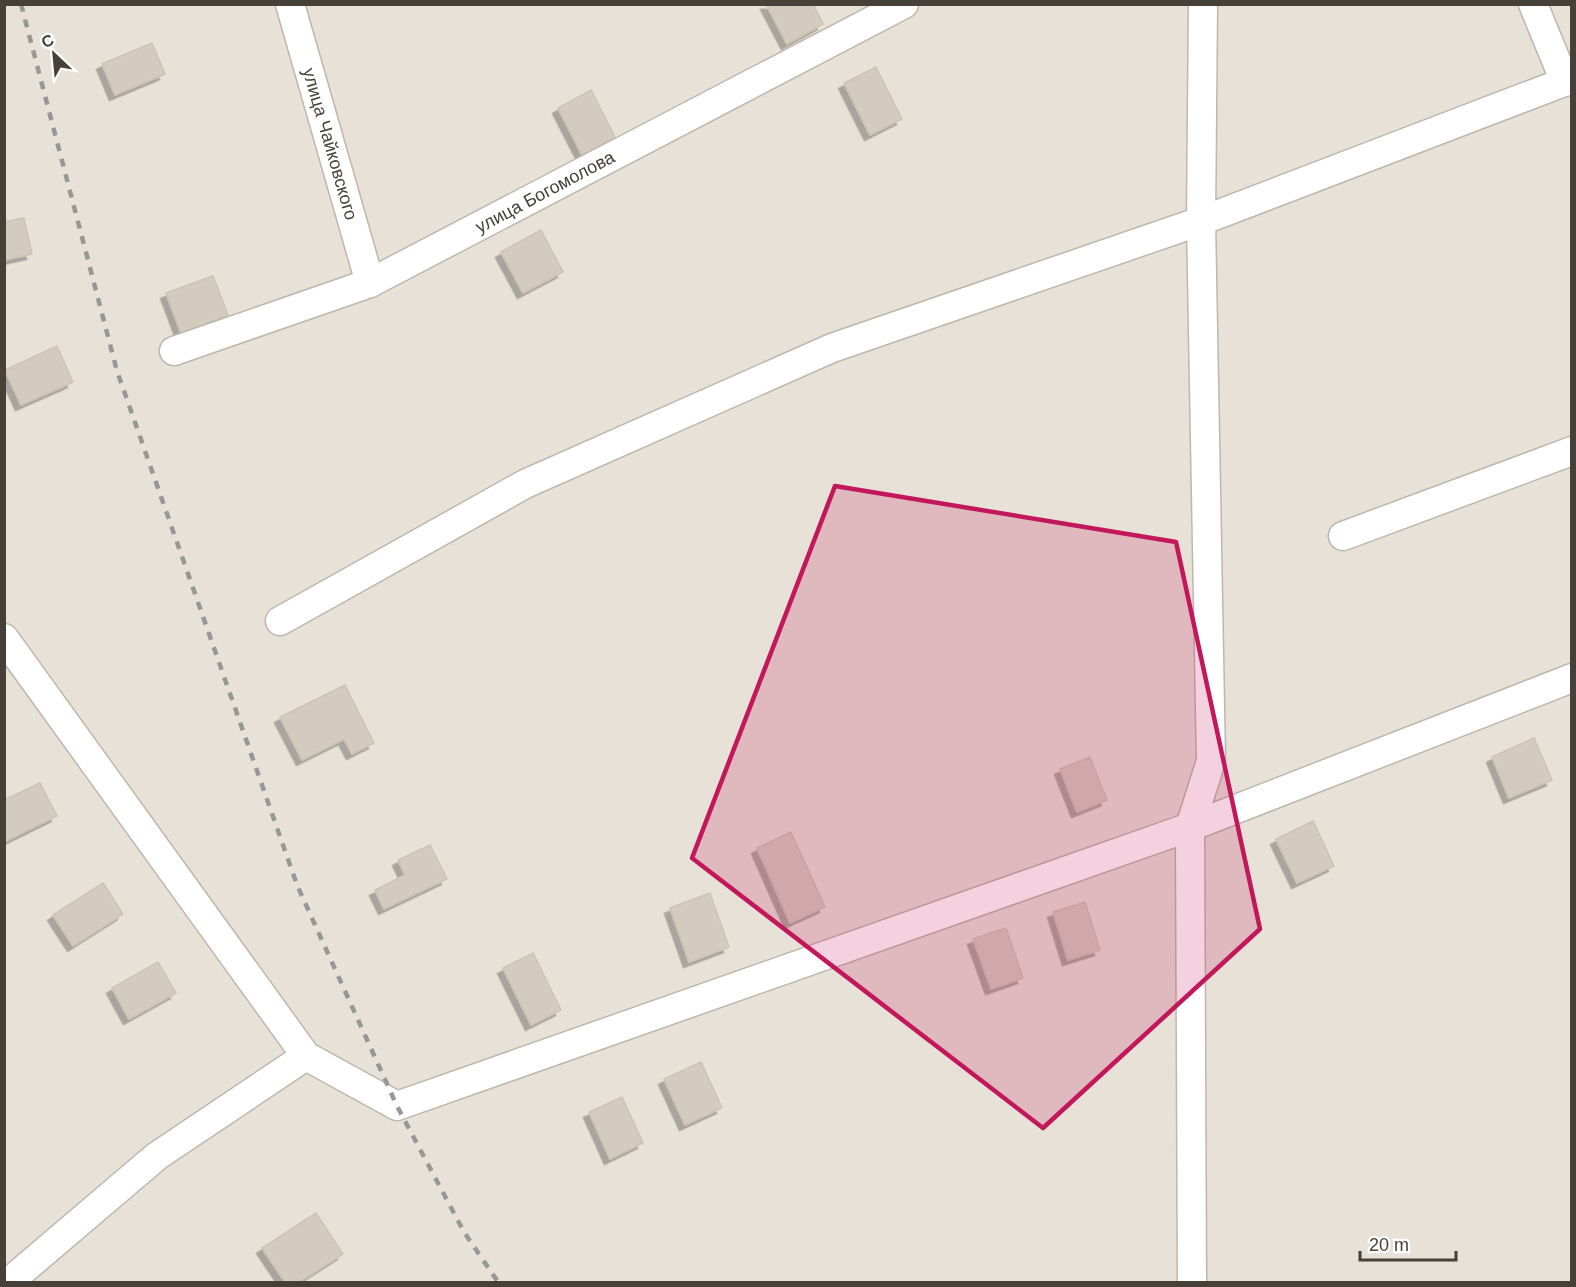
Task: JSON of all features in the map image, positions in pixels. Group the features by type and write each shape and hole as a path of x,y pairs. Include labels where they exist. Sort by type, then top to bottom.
{"street":[{"name":"улица Чайковского","path":"290,4 370,283"},
{"name":"улица Богомолова","path":"174,351 370,283 904,4"},
{"path":"1192,1282 1190,827 1211,761 1201,221 1203,4"},
{"path":"280,621 525,484 832,348 1201,221 1568,81 1533,4"},
{"path":"1343,536 1572,451"},
{"path":"7,647 306,1056 397,1106 1190,827 1572,678"},
{"path":"9,1282 157,1156 306,1056"}],"highlighted area":[{"path":"835,486 1176,542 1260,929 1043,1128 692,858"}],"shaded area":[{"path":"5,5 1571,5 1571,1282 5,1282"}],"building":[{"path":"766,4 813,4 823,24 787,44"},
{"path":"152,43 165,74 115,95 102,64"},
{"path":"876,67 902,119 870,135 844,83"},
{"path":"591,90 615,137 582,155 558,108"},
{"path":"24,218 32,254 4,260 4,222"},
{"path":"541,230 563,272 523,293 501,252"},
{"path":"213,276 228,315 181,333 166,293"},
{"path":"57,346 73,382 21,405 5,370"},
{"path":"345,685 374,743 352,754 344,739 302,760 280,717"},
{"path":"1534,738 1552,780 1509,798 1492,757"},
{"path":"1090,757 1107,800 1077,812 1060,769"},
{"path":"40,783 57,816 4,842 4,800"},
{"path":"1313,821 1334,866 1297,883 1276,839"},
{"path":"791,832 825,907 790,923 757,848"},
{"path":"430,845 447,879 384,909 375,890 405,875 398,860"},
{"path":"103,883 123,914 73,946 53,915"},
{"path":"710,893 729,947 689,962 670,908"},
{"path":"1085,902 1100,950 1068,960 1053,912"},
{"path":"1006,928 1023,978 991,989 973,939"},
{"path":"533,953 561,1010 531,1025 503,968"},
{"path":"158,962 176,993 129,1019 112,988"},
{"path":"701,1062 722,1108 685,1125 664,1079"},
{"path":"622,1097 643,1143 610,1159 589,1112"},
{"path":"316,1213 343,1254 299,1282 285,1282 262,1248"}],"railway":[{"path":"21,4 117,371 297,885 397,1106 464,1232 498,1282"}]}
